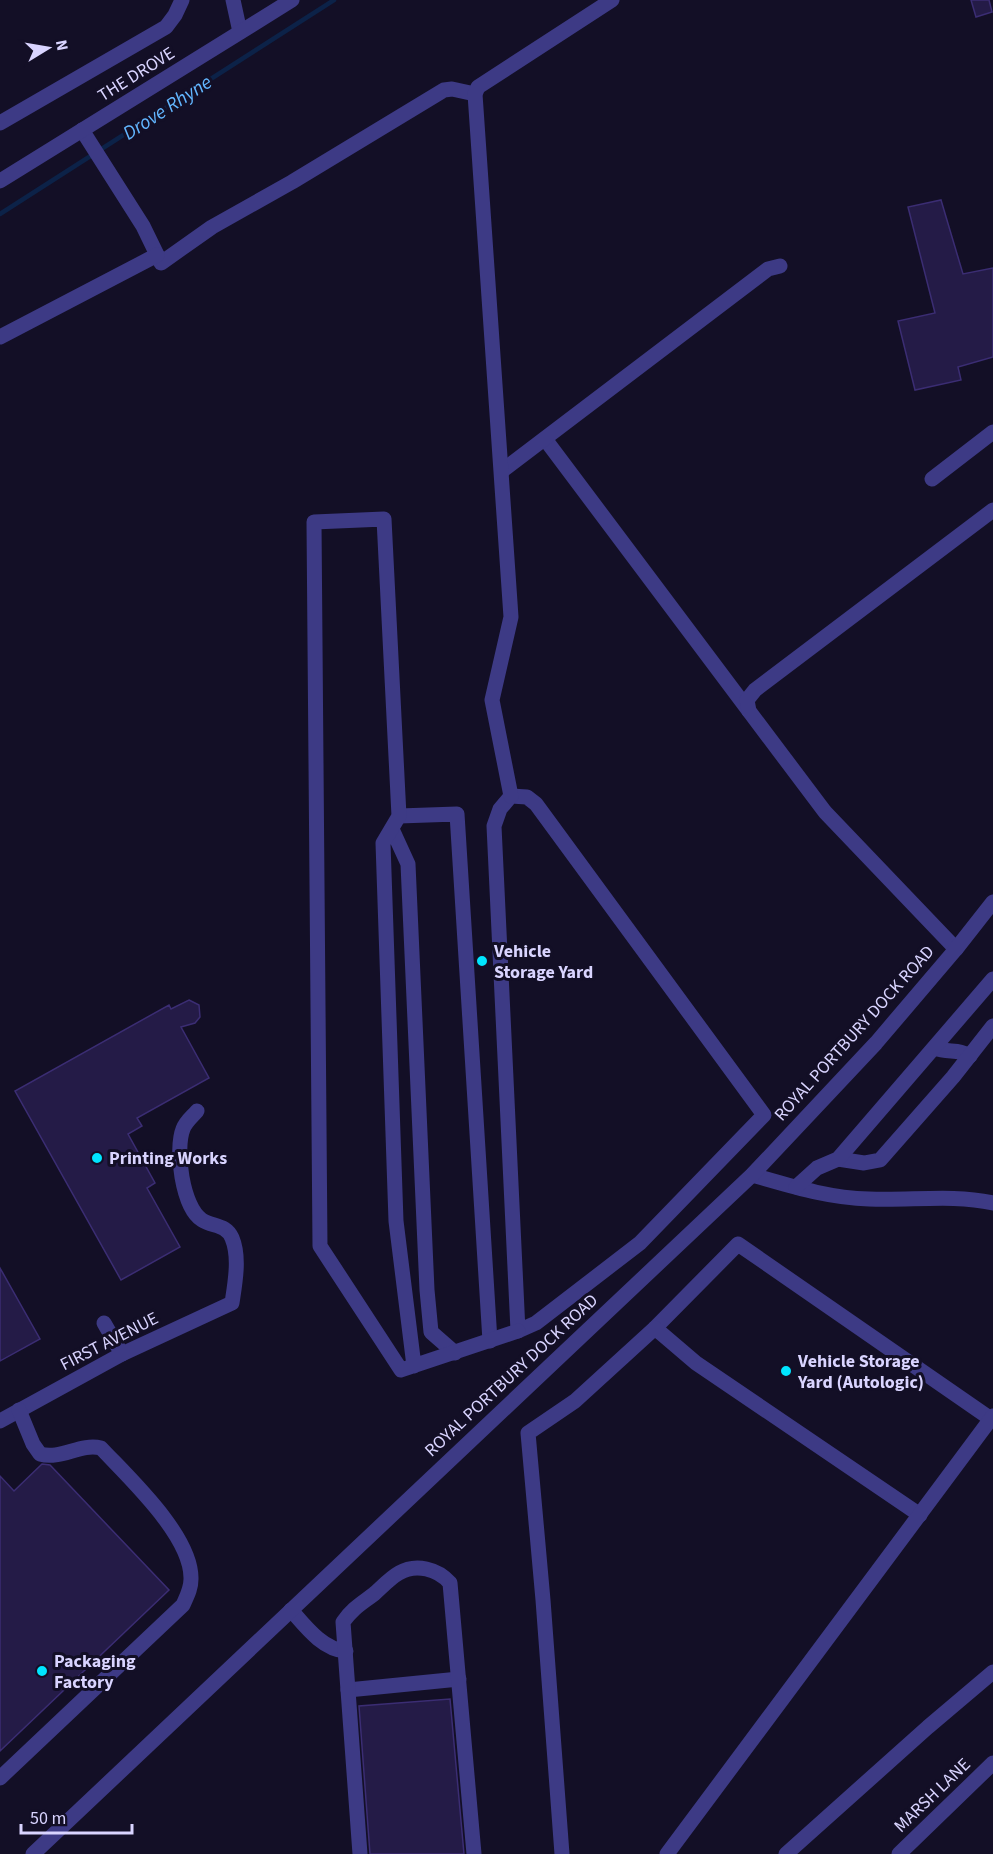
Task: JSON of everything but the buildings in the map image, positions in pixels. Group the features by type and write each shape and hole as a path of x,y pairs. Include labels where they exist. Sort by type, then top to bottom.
{"street":[{"path":"0,123 134,43 166,27 182,0"},
{"path":"233,0 240,32"},
{"name":"THE DROVE","path":"0,181 292,0"},
{"path":"511,796 492,700 511,617 475,94 478,87 612,0"},
{"path":"82,130 143,226 161,263 213,226 292,182 444,90 453,88 475,94"},
{"path":"0,337 157,255"},
{"path":"502,471 768,269 780,266"},
{"path":"932,479 993,432"},
{"path":"544,439 825,812 956,950"},
{"path":"749,711 747,700 755,690 993,510"},
{"path":"455,1353 431,1332 426,1278 408,864 395,822 384,519 314,522 320,1246 401,1370 455,1353 536,1323 640,1243 764,1115 536,804 527,797 511,796"},
{"path":"511,796 500,809 494,826 518,1331"},
{"path":"395,822 458,814 489,1341"},
{"path":"395,822 383,843 396,1221 414,1366"},
{"name":"ROYAL PORTBURY DOCK ROAD","path":"33,1854 752,1175 876,1043 956,950 993,902"},
{"path":"796,1187 817,1168 838,1159 993,979"},
{"path":"838,1159 864,1163 880,1160 913,1125 993,1026"},
{"path":"935,1048 942,1051 964,1052 970,1056"},
{"name":"FIRST AVENUE","path":"0,1421 122,1354 232,1303 235,1248 232,1239 228,1232 220,1226 201,1220 194,1213 188,1201 181,1168 179,1149 182,1131 186,1122 197,1111"},
{"path":"752,1175 820,1194 856,1198 993,1203"},
{"path":"562,1854 542,1579 528,1433 575,1401 655,1328 738,1244 992,1418 668,1854"},
{"path":"104,1323 122,1354"},
{"path":"655,1328 696,1363 920,1515"},
{"path":"0,1778 183,1605 189,1593 191,1578 188,1561 168,1521 101,1448 90,1447 57,1455 40,1454 33,1444 19,1410"},
{"path":"360,1854 343,1622 352,1609 399,1573 413,1568 444,1576 450,1583 474,1854"},
{"path":"291,1610 309,1630 335,1651 346,1651"},
{"path":"786,1854 923,1731 993,1672"},
{"path":"348,1690 459,1678"},
{"name":"MARSH LANE","path":"899,1854 993,1763"}],"waterway":[{"name":"Drove Rhyne","path":"0,214 334,0"}],"place":[{"name":"Vehicle Storage Yard","path":"482,961"},
{"name":"Printing Works","path":"97,1158"},
{"name":"Vehicle Storage Yard (Autologic)","path":"786,1371"},
{"name":"Packaging Factory","path":"42,1671"}]}
